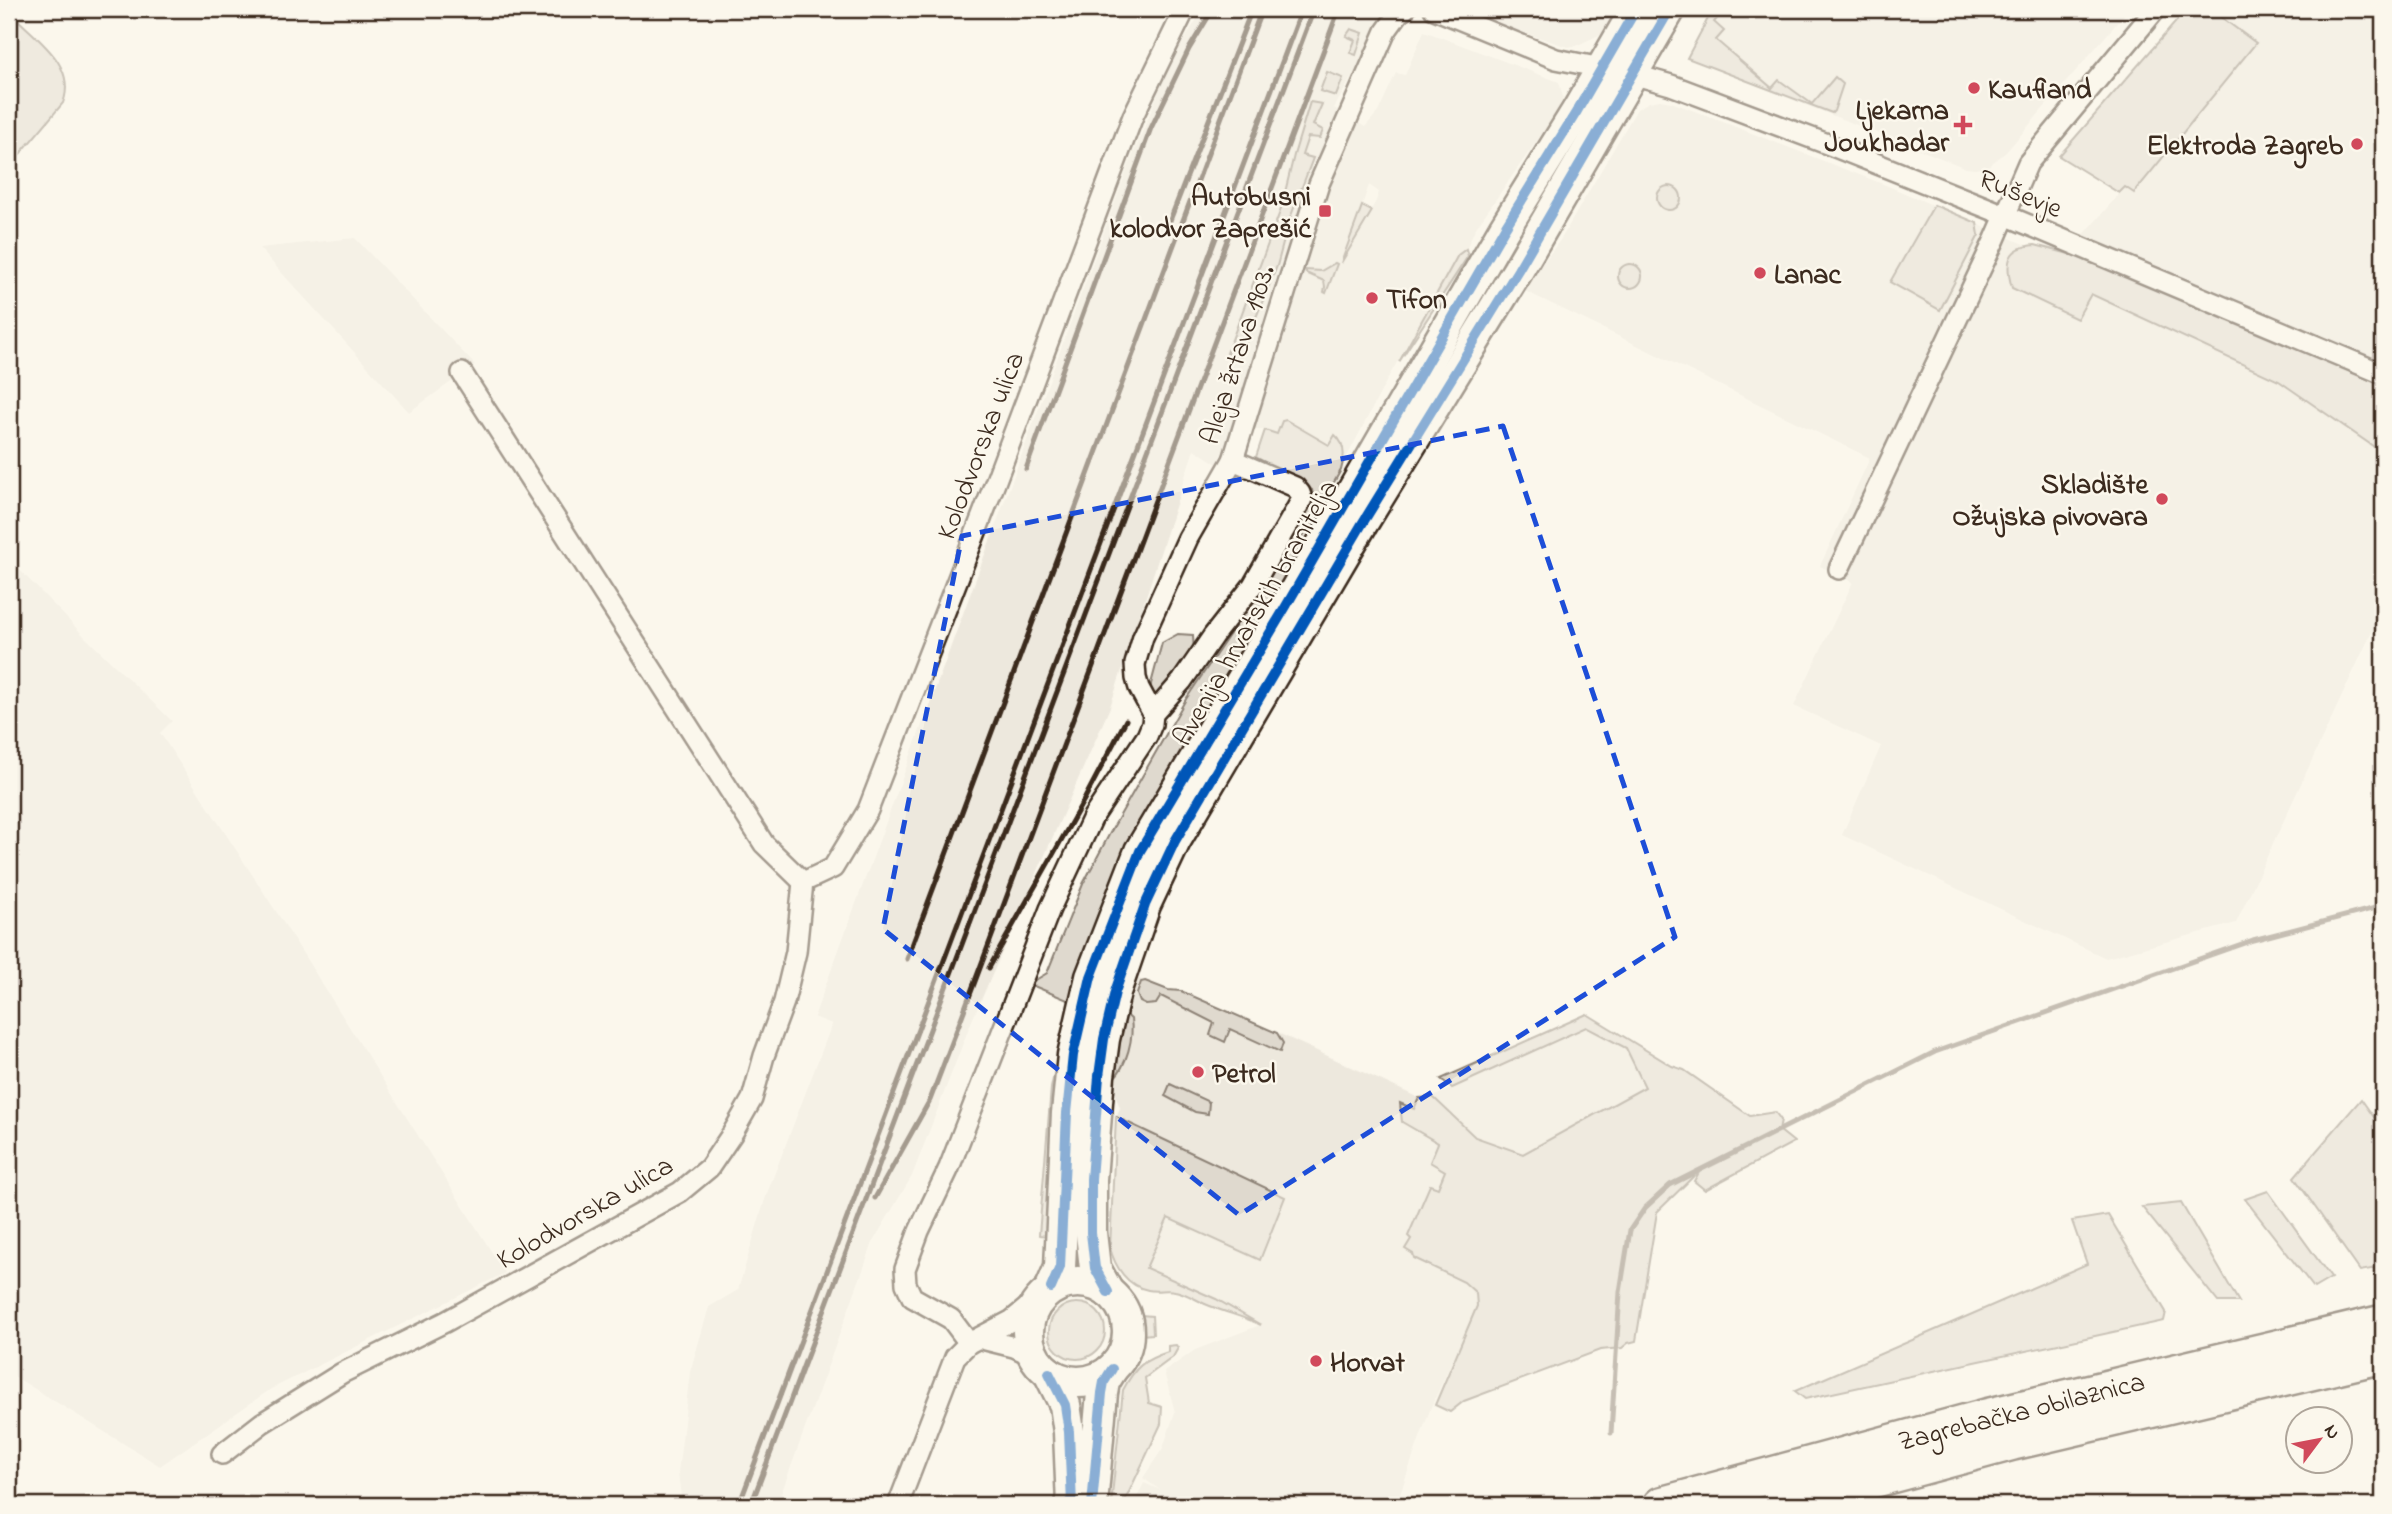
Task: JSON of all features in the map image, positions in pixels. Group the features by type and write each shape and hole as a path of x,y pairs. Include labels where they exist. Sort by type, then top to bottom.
{"highway":[{"name":"Zagrebačka obilaznica","path":"1661,1505 1986,1417 2383,1323"},
{"name":"Zagrebačka obilaznica","path":"1779,1505 2014,1441 2383,1355"}],"main road":[{"name":"Avenija hrvatskih branitelja","path":"1045,1293 1059,1267 1067,1113 1073,1055 1091,977 1140,851 1636,9"},
{"name":"Avenija hrvatskih branitelja","path":"1108,1292 1100,1279 1092,1255 1091,1179 1096,1109 1104,1039 1112,1004 1145,905 1170,850 1362,524 1518,270 1670,9"},
{"path":"1072,1505 1069,1432 1065,1405 1028,1341 1027,1326 1031,1311 1045,1293 1065,1283 1080,1281 1095,1284 1108,1292 1118,1301 1128,1324 1125,1349 1104,1382 1101,1393 1092,1505"},
{"path":"1041,1364 1061,1380 1074,1382 1101,1377 1112,1369"}],"street":[{"name":"Kolodvorska ulica","path":"222,1454 262,1423 342,1373 445,1322 680,1192 709,1168 732,1134 752,1099 764,1056 785,1002 796,952 803,882 833,868 868,810 1133,116 1185,9"},
{"name":"Aleja žrtava 1903.","path":"1153,715 1139,688 1135,664 1156,604 1188,538 1233,460 1320,184 1386,31 1405,9"},
{"path":"1434,9 1556,59 1632,74"},
{"path":"1839,569 2034,153 2156,9"},
{"name":"Ruševje","path":"1632,74 1676,87 1830,145 2005,215 2383,374"},
{"path":"462,373 764,844 803,882"},
{"path":"1041,1364 1014,1347 976,1341 951,1319 912,1297 906,1284 905,1269 919,1231 954,1156 1050,909 1093,817 1147,736 1153,715 1182,681 1253,585 1302,499 1295,487 1233,460"},
{"path":"898,1505 955,1357 976,1341 1012,1321 1045,1293"}],"highlighted area":[{"path":"1503,426 1675,937 1239,1215 883,929 962,536"}],"shaded area":[{"path":"1203,9 1391,9 1334,108 1365,127 1378,112 1396,73 1405,75 1424,31 1559,82 1563,97 1557,112 1475,229 1466,249 1458,255 1388,378 1326,497 1269,464 1277,435 1265,430 1232,429 1217,464 1194,449 1110,707 970,1025 912,1176 874,1240 777,1505 682,1505 678,1473 690,1372 709,1307 738,1290 766,1196 832,1024 814,1017 1128,167 1171,62","holes":["1369,185 1379,192 1376,201 1344,258"]},
{"path":"1453,9 1619,9 1601,34 1568,47"},
{"path":"1713,9 2129,9 2006,152 1987,167 1975,169 1966,168 1687,58"},
{"path":"1713,9 1726,9 1714,22 1724,31 1716,40 1772,88 1779,80 1812,104 1835,77 1843,84 1834,111 1832,113 1687,58"},
{"path":"2187,9 2210,9 2256,43 2134,193 2125,187 2119,193 2059,156"},
{"path":"2210,9 2373,9 2383,17 2383,608 2236,923 2106,958 1842,835 1881,746 1794,706 1853,582 1820,566 1870,458 1523,290 1561,239 1637,109 1649,102 1660,100 1888,186 2026,245 2068,253 2125,187 2133,192 2255,43"},
{"path":"9,11 51,52 64,75 66,89 63,103 9,167"},
{"path":"1351,29 1363,33 1356,55 1350,53 1355,40 1346,36"},
{"path":"1327,72 1343,78 1336,96 1320,91"},
{"path":"1310,102 1322,104 1313,125 1323,130 1320,138 1308,137 1302,155 1313,158 1289,221 1277,266 1239,359 1227,353 1281,209"},
{"path":"1669,186 1677,190 1681,198 1677,206 1669,210 1661,206 1657,198 1661,190"},
{"path":"1934,205 1977,223 1979,235 1940,310 1890,282"},
{"path":"1362,206 1372,211 1341,263"},
{"path":"355,238 475,365 409,412 259,248"},
{"path":"2035,245 2088,259 2383,380 2383,453 2279,381 2091,294 2077,319 2012,288 2010,258 2018,249"},
{"path":"1466,249 1468,256 1399,362 1458,255"},
{"path":"1337,264 1326,293 1324,281 1306,273 1306,270 1321,271"},
{"path":"1630,264 1638,268 1642,276 1638,284 1630,288 1622,284 1618,276 1622,268"},
{"path":"1286,420 1329,445 1335,435 1344,451 1341,470 1301,540 1282,587 1225,684 1047,1236 1039,1235 1051,1088 1070,1001 1029,984 1047,973 1083,884 1110,833 1186,699 1246,610 1313,495 1312,490 1256,457 1265,430 1277,434 1282,421"},
{"path":"9,559 172,721 160,733 505,1273 271,1389 160,1466 9,1373"},
{"path":"1178,634 1193,635 1194,654 1159,698 1151,694 1151,684 1162,643"},
{"path":"1139,979 1168,990 1181,991 1232,1012 1419,1098 1464,1145 1414,1258 1464,1282 1476,1293 1477,1306 1431,1407 1398,1499 1371,1505 1133,1505 1144,1483 1160,1490 1143,1478 1163,1448 1175,1412 1164,1372 1195,1350 1260,1325 1216,1299 1146,1269 1168,1217 1259,1260 1284,1197 1116,1117 1120,1108 1111,1081 1125,1010"},
{"path":"1141,982 1168,990 1181,991 1277,1033 1283,1043 1280,1052 1230,1029 1225,1042 1210,1035 1214,1023 1161,996 1156,1004 1146,1005 1140,1002 1137,994"},
{"path":"1124,1013 1131,1019 1130,1042 1126,1059 1113,1079 1120,1027"},
{"path":"1587,1014 1672,1066 1684,1070 1750,1116 1775,1112 1781,1120 1779,1130 1794,1142 1705,1190 1694,1181 1701,1169 1657,1212 1636,1341 1622,1348 1600,1350 1464,1401 1450,1412 1435,1405 1477,1306 1476,1293 1464,1282 1414,1258 1413,1254 1405,1249 1430,1185 1438,1188 1445,1171 1430,1162 1438,1143 1402,1122 1400,1103 1414,1109 1419,1098 1433,1097 1475,1137 1523,1154 1645,1087 1626,1048 1586,1027 1452,1088 1441,1079"},
{"path":"1586,1027 1626,1048 1645,1087 1522,1154 1475,1137 1433,1097"},
{"path":"1170,1084 1209,1102 1208,1114 1195,1112 1165,1096"},
{"path":"2361,1099 2383,1130 2383,1267 2360,1271 2294,1177"},
{"path":"1116,1117 1285,1197 1260,1260 1168,1218 1146,1268 1216,1299 1261,1325 1179,1292 1141,1288 1128,1280 1119,1269 1110,1248"},
{"path":"2268,1191 2331,1278 2314,1288 2245,1199"},
{"path":"2181,1203 2239,1302 2218,1302 2142,1207"},
{"path":"2108,1215 2166,1312 2164,1321 1805,1399 1795,1391 2087,1264 2072,1221"},
{"path":"1071,1303 1083,1303 1097,1311 1105,1325 1103,1342 1097,1351 1083,1359 1071,1359 1054,1347 1049,1337 1049,1325 1061,1308"},
{"path":"1141,1315 1152,1316 1153,1334 1141,1335"},
{"path":"1176,1345 1178,1348 1173,1357 1145,1378 1149,1403 1162,1407 1161,1424 1123,1505 1111,1505 1123,1390 1141,1365 1168,1352 1168,1346"}],"waterway":[{"path":"1611,1433 1620,1292 1630,1230 1645,1208 1670,1185 1935,1052 2253,940 2383,906"}],"railway":[{"path":"1026,469 1151,128 1189,49 1213,9"},
{"path":"1167,228 1252,9"},
{"path":"907,959 1262,9"},
{"path":"739,1505 1302,9"},
{"path":"751,1505 1314,9"},
{"path":"875,1198 930,1100 1339,9"},
{"path":"989,968 1126,720"}],"cycle path":[{"path":"1051,1288 1060,1267 1067,1113 1073,1055 1091,977 1140,851 1636,9"},
{"path":"1108,1292 1095,1268 1091,1233 1091,1179 1099,1076 1115,992 1145,905 1175,841 1362,524 1518,270 1670,9"},
{"path":"1092,1505 1102,1393 1104,1382 1112,1369"},
{"path":"1049,1373 1065,1405 1069,1432 1072,1505"}],"place":[{"name":"Kaufland","path":"1974,88"},
{"name":"Ljekarna Joukhadar","path":"1963,125"},
{"name":"Elektroda Zagreb","path":"2357,144"},
{"name":"Autobusni kolodvor Zaprešić","path":"1325,211"},
{"name":"Lanac","path":"1760,273"},
{"name":"Tifon","path":"1372,298"},
{"name":"Skladište Ožujska pivovara","path":"2162,499"},
{"name":"Petrol","path":"1198,1072"},
{"name":"Horvat","path":"1316,1361"}]}
